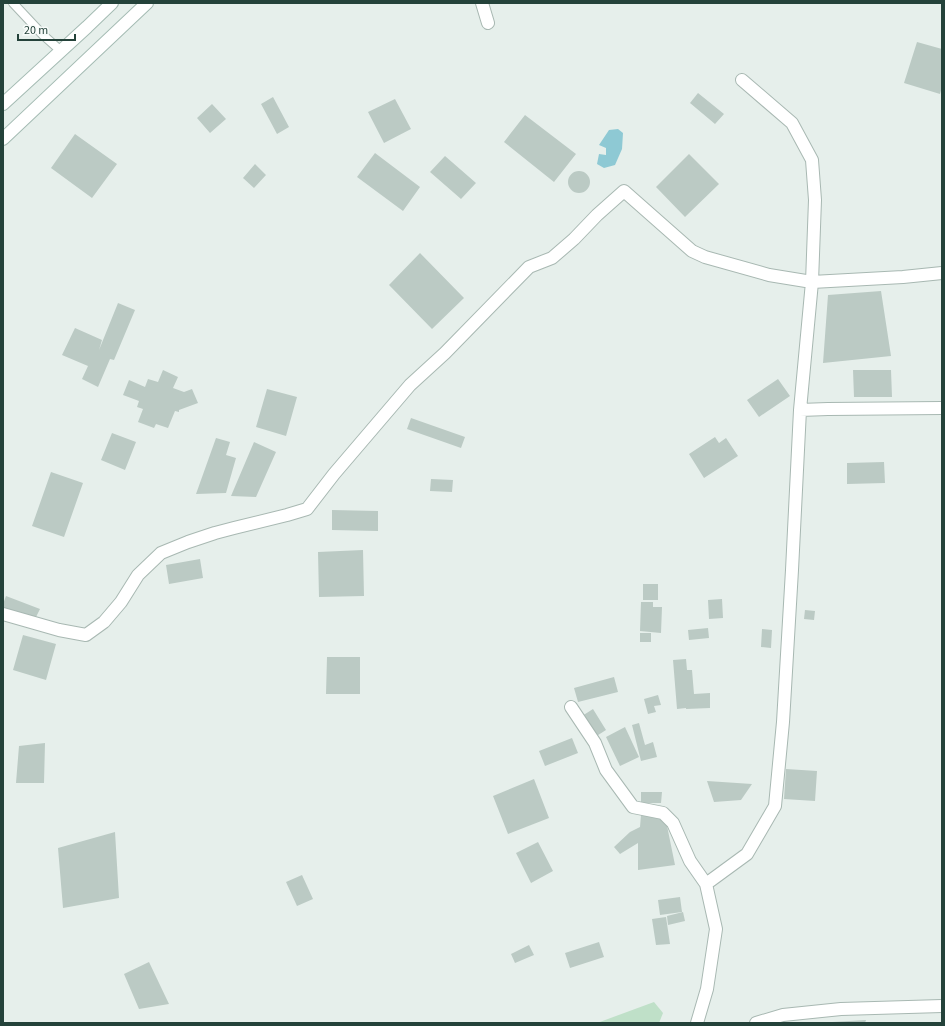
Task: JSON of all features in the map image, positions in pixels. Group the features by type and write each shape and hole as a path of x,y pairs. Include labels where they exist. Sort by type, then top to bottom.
{"street":[{"path":"3,104 62,51 112,3"},
{"path":"3,139 147,3"},
{"path":"482,3 488,23"},
{"path":"706,884 747,854 775,806 785,690 800,410 812,282 816,200 812,160 792,123 742,80"},
{"path":"3,614 59,630 86,634 104,622 121,602 138,575 161,552 234,528 307,509 334,474 410,385 445,353 529,267 552,258 624,191 692,251 705,257 769,275 812,282 903,277 942,273"},
{"path":"800,410 942,408"},
{"path":"571,707 595,743 606,770 633,806 663,813 673,823 690,861 706,884 716,929 707,989 697,1023"},
{"path":"756,1023 783,1015 841,1009 942,1006"}],"lane":[{"path":"13,3 43,35 62,51"}],"green space":[{"path":"654,1002 663,1013 659,1023 597,1023"}],"water":[{"path":"618,129 623,133 622,149 615,165 604,168 597,164 599,154 606,155 606,148 599,145 609,130"}],"building":[{"path":"917,42 942,49 942,87 940,94 904,83"},
{"path":"698,93 724,114 715,124 690,103"},
{"path":"273,97 289,127 277,134 261,104"},
{"path":"395,99 411,129 384,143 368,112"},
{"path":"212,104 226,119 210,133 197,118"},
{"path":"525,115 576,154 554,182 504,142"},
{"path":"75,134 117,164 92,198 51,168"},
{"path":"375,153 420,187 403,211 357,177"},
{"path":"689,154 719,184 685,217 656,187"},
{"path":"445,156 476,183 461,199 430,172"},
{"path":"255,164 266,175 254,188 243,178"},
{"path":"579,171 587,174 590,182 587,190 579,193 571,190 568,182 571,174"},
{"path":"420,253 464,298 432,329 389,285"},
{"path":"881,291 891,356 823,363 828,295"},
{"path":"118,303 135,310 114,360 110,359 98,387 82,379 88,366 62,355 75,328 102,340 99,350"},
{"path":"163,370 178,377 173,388 184,392 192,389 198,403 179,410 179,412 175,411 168,428 156,424 154,428 138,422 143,409 137,407 139,401 123,395 129,380 145,387 148,379 158,382"},
{"path":"853,370 891,370 892,397 854,397"},
{"path":"778,379 790,396 759,417 747,400"},
{"path":"267,389 297,397 286,436 256,427"},
{"path":"411,418 465,437 461,448 407,429"},
{"path":"112,433 136,442 125,470 101,460"},
{"path":"715,437 719,443 726,438 738,456 704,478 689,454"},
{"path":"216,438 230,442 226,455 236,458 226,493 196,494"},
{"path":"254,442 276,452 256,497 231,496"},
{"path":"884,462 885,483 847,484 847,463"},
{"path":"51,472 83,483 64,537 32,526"},
{"path":"431,479 453,480 452,492 430,491"},
{"path":"332,510 378,511 378,531 332,530"},
{"path":"363,550 364,596 319,597 318,552"},
{"path":"200,559 203,578 169,584 166,565"},
{"path":"643,584 658,584 658,600 643,600"},
{"path":"6,596 40,609 34,621 3,609"},
{"path":"722,599 723,618 709,619 708,600"},
{"path":"641,602 653,602 653,607 662,607 661,633 640,631"},
{"path":"805,610 815,611 814,620 804,619"},
{"path":"708,628 709,638 689,640 688,630"},
{"path":"762,629 772,630 771,648 761,647"},
{"path":"640,633 651,633 651,642 640,642"},
{"path":"23,635 56,644 46,680 13,670"},
{"path":"327,657 360,657 360,694 326,694"},
{"path":"686,659 687,670 692,670 694,694 710,693 710,708 677,709 673,660"},
{"path":"614,677 618,692 578,702 574,688"},
{"path":"658,695 661,705 654,706 656,712 648,714 644,699"},
{"path":"593,709 606,730 595,737 582,716"},
{"path":"639,723 645,745 653,742 657,757 641,761 632,725"},
{"path":"625,727 639,757 620,766 606,737"},
{"path":"572,738 578,753 545,766 539,751"},
{"path":"45,743 44,783 16,783 19,746"},
{"path":"786,769 817,771 815,801 784,799"},
{"path":"534,779 549,818 508,834 493,796"},
{"path":"707,781 752,784 741,800 714,802"},
{"path":"641,792 662,792 661,803 641,803"},
{"path":"641,815 665,816 675,865 638,870 638,843 620,854 614,847 630,832 640,827"},
{"path":"115,832 119,898 63,908 58,848"},
{"path":"538,842 553,871 531,883 516,853"},
{"path":"302,875 313,899 297,906 286,882"},
{"path":"680,897 682,912 660,915 658,900"},
{"path":"683,912 685,921 668,925 667,916"},
{"path":"666,917 670,944 656,945 652,919"},
{"path":"599,942 604,957 570,968 565,953"},
{"path":"529,945 534,955 515,963 511,954"},
{"path":"149,962 169,1004 139,1009 124,974"},
{"path":"866,1020 865,1023 832,1023 832,1022"}]}
